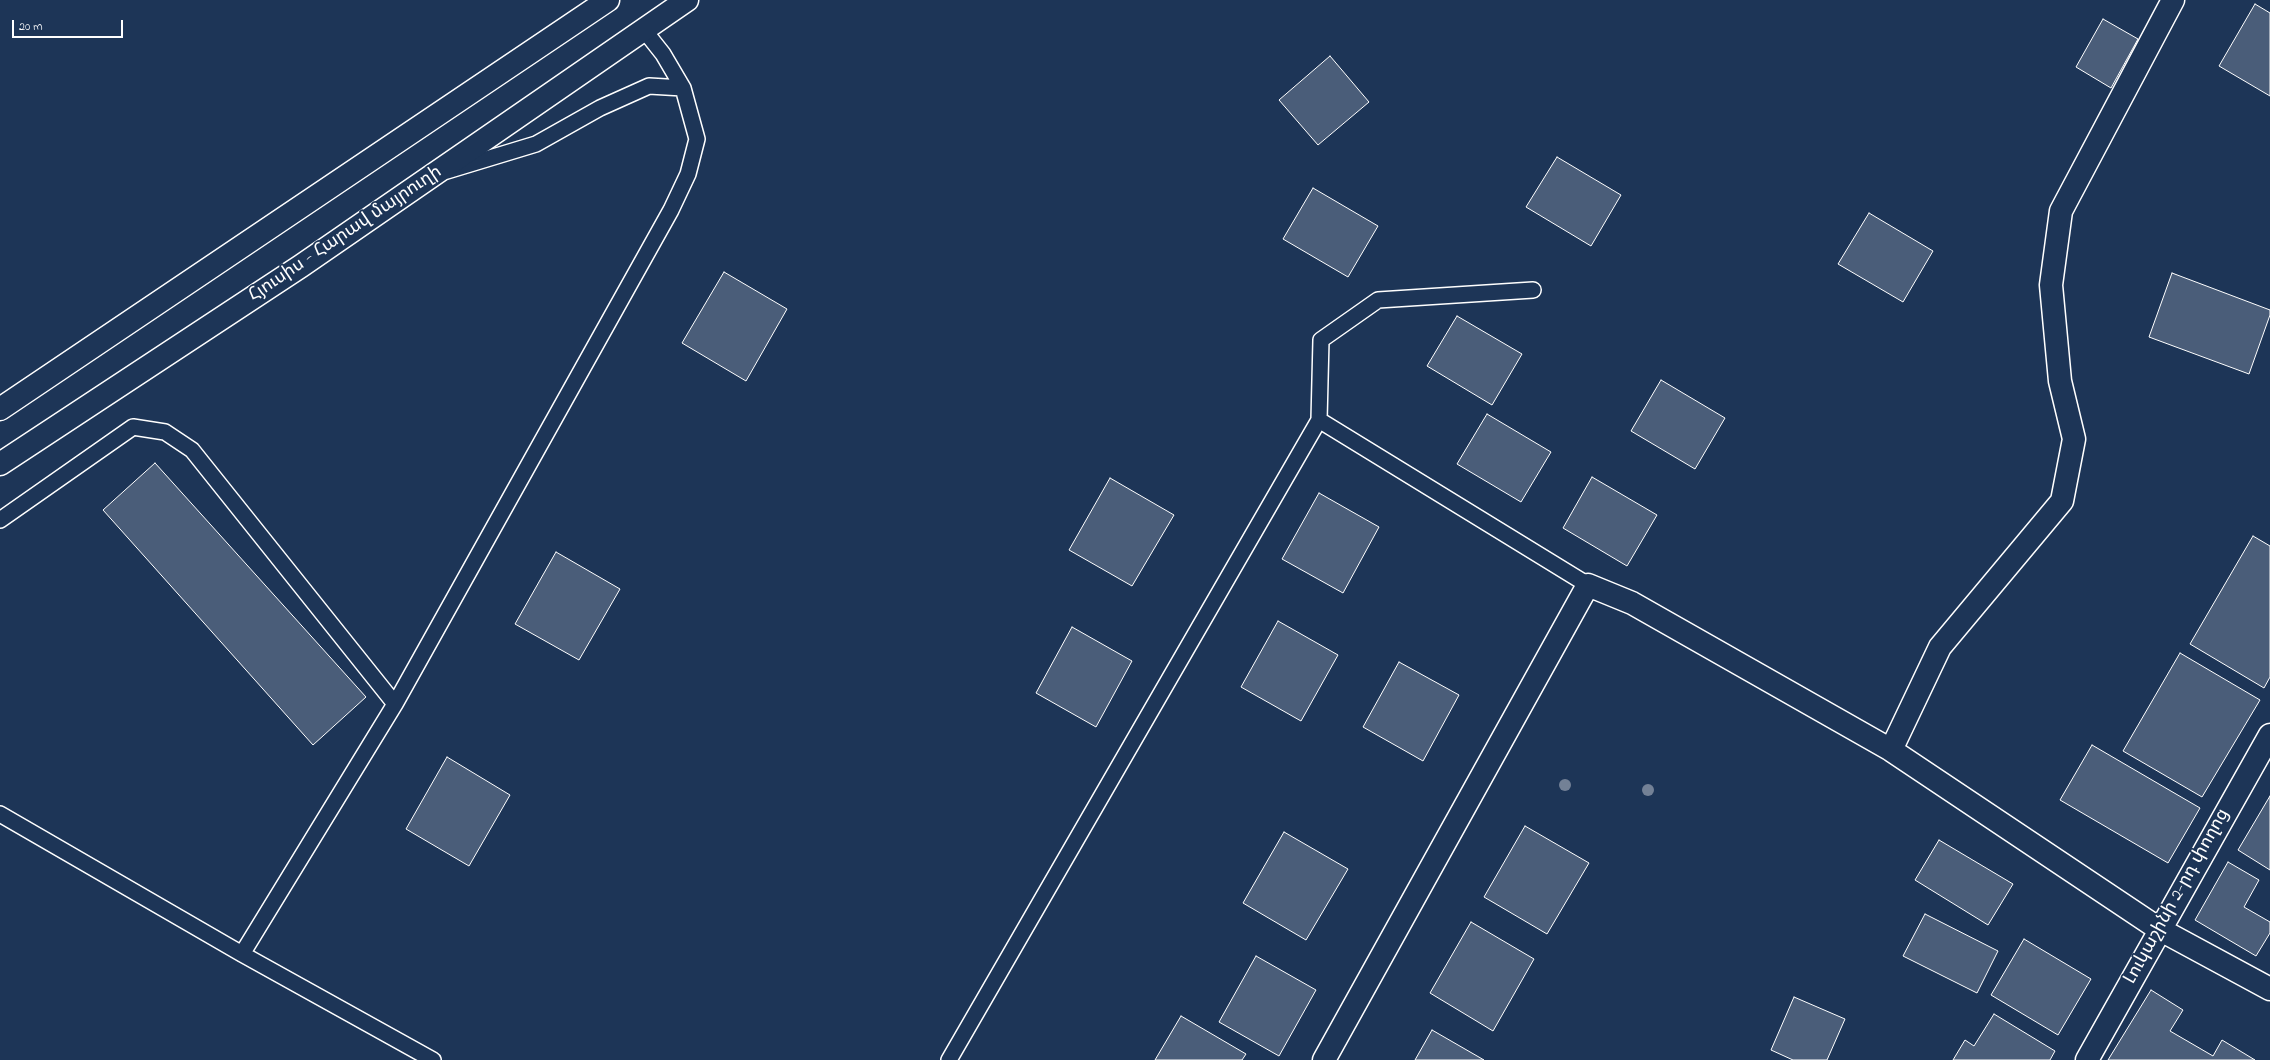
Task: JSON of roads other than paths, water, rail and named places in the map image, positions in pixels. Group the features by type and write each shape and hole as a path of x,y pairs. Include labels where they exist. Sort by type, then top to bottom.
{"main road":[{"path":"0,409 608,0"},
{"name":"Հյուսիս - Հարավ մայրուղի","path":"0,464 301,266 436,175 687,0"},
{"path":"1891,750 1940,647 2062,500 2074,439 2060,381 2051,285 2061,211 2173,0"},
{"path":"1324,1060 1588,585 1632,603 1891,750 2159,929 2270,988"},
{"name":"Լուկաշինի 2-րդ փողոց","path":"2087,1060 2159,929 2270,735"}],"lane":[{"path":"242,954 395,704 671,210 688,174 697,138 683,88 663,54 644,30"},
{"path":"436,175 536,144 600,108 649,86 683,88"},
{"path":"949,1060 1318,420 1321,340 1378,300 1533,290"},
{"path":"1318,420 1588,585"},
{"path":"0,520 133,427 165,432 192,450 395,704"},
{"path":"0,814 242,954 433,1060"}]}
